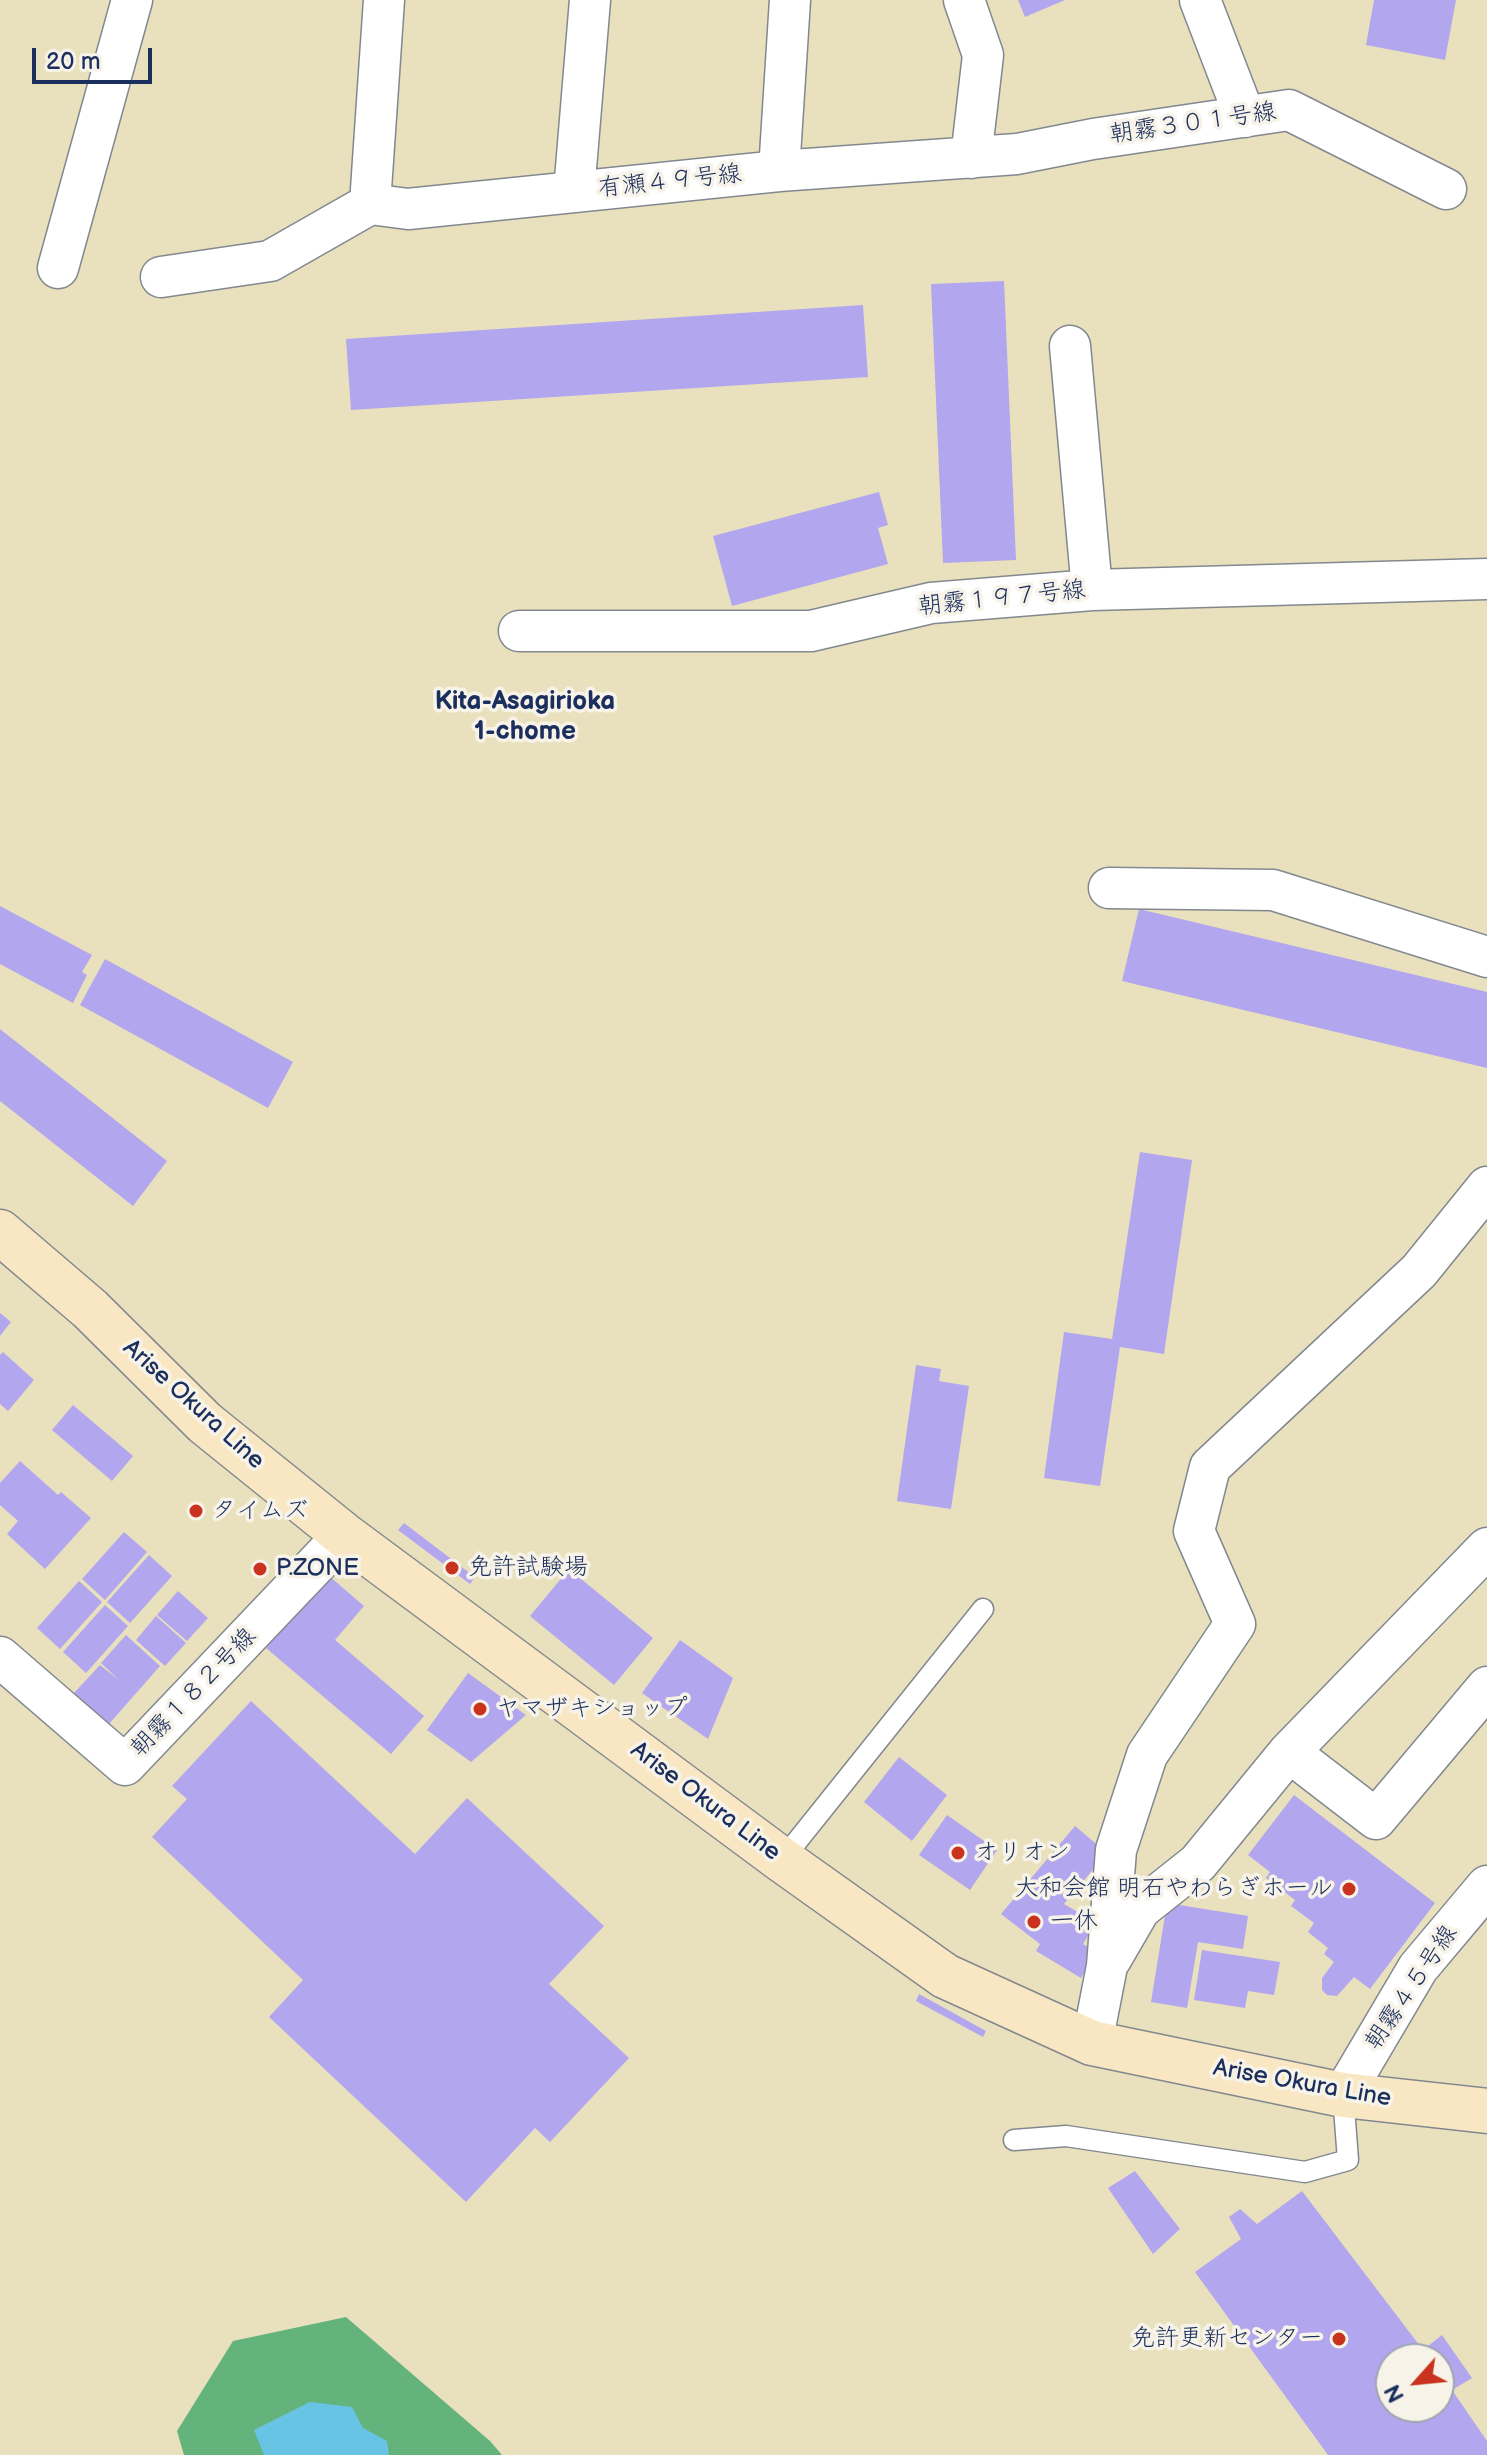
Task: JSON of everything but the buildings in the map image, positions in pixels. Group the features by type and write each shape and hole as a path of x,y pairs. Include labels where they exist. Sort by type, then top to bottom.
{"main road":[{"name":"Arise Okura Line","path":"0,1232 90,1309 205,1423 344,1535 782,1860 945,1976 1092,2043 1343,2095 1487,2111"}],"street":[{"path":"58,268 132,0"},
{"path":"161,277 270,261 370,204 384,0"},
{"path":"574,192 590,0"},
{"path":"779,171 790,0"},
{"path":"964,0 983,55 971,158"},
{"path":"1200,0 1245,117"},
{"name":"朝霧３０１号線","path":"971,158 1017,154 1093,139 1289,110 1446,189"},
{"name":"有瀬４９号線","path":"370,204 408,209 779,171 971,158"},
{"path":"1070,346 1092,590"},
{"name":"朝霧１９７号線","path":"519,631 811,631 931,603 1092,590 1487,579"},
{"path":"1109,888 1273,890 1487,957"},
{"path":"1092,2043 1107,1966 1116,1850 1147,1755 1235,1624 1194,1531 1210,1467 1419,1271 1487,1187"},
{"name":"朝霧１８２号線","path":"0,1657 125,1765 344,1535"},
{"path":"1107,1966 1140,1909 1198,1863 1289,1752 1487,1548"},
{"path":"1289,1752 1376,1819 1487,1687"},
{"name":"朝霧４５号線","path":"1343,2095 1418,1968 1487,1886"}],"lane":[{"path":"782,1860 983,1609"},
{"path":"1014,2140 1066,2136 1305,2172 1348,2160 1343,2095"}],"green space":[{"path":"346,2317 490,2441 502,2455 184,2455 177,2431 233,2341"}],"water":[{"path":"310,2402 352,2407 363,2428 387,2441 389,2455 264,2455 254,2430"}],"place":[{"name":"タイムズ","path":"196,1511"},
{"name":"免許試験場","path":"452,1568"},
{"name":"P.ZONE","path":"260,1569"},
{"name":"ヤマザキショップ","path":"480,1709"},
{"name":"オリオン","path":"958,1853"},
{"name":"大和会館 明石やわらぎホール","path":"1349,1889"},
{"name":"一休","path":"1034,1922"},
{"name":"免許更新センター","path":"1339,2339"}],"district":[{"name":"Kita-Asagirioka 1-chome","path":"525,717"}]}
